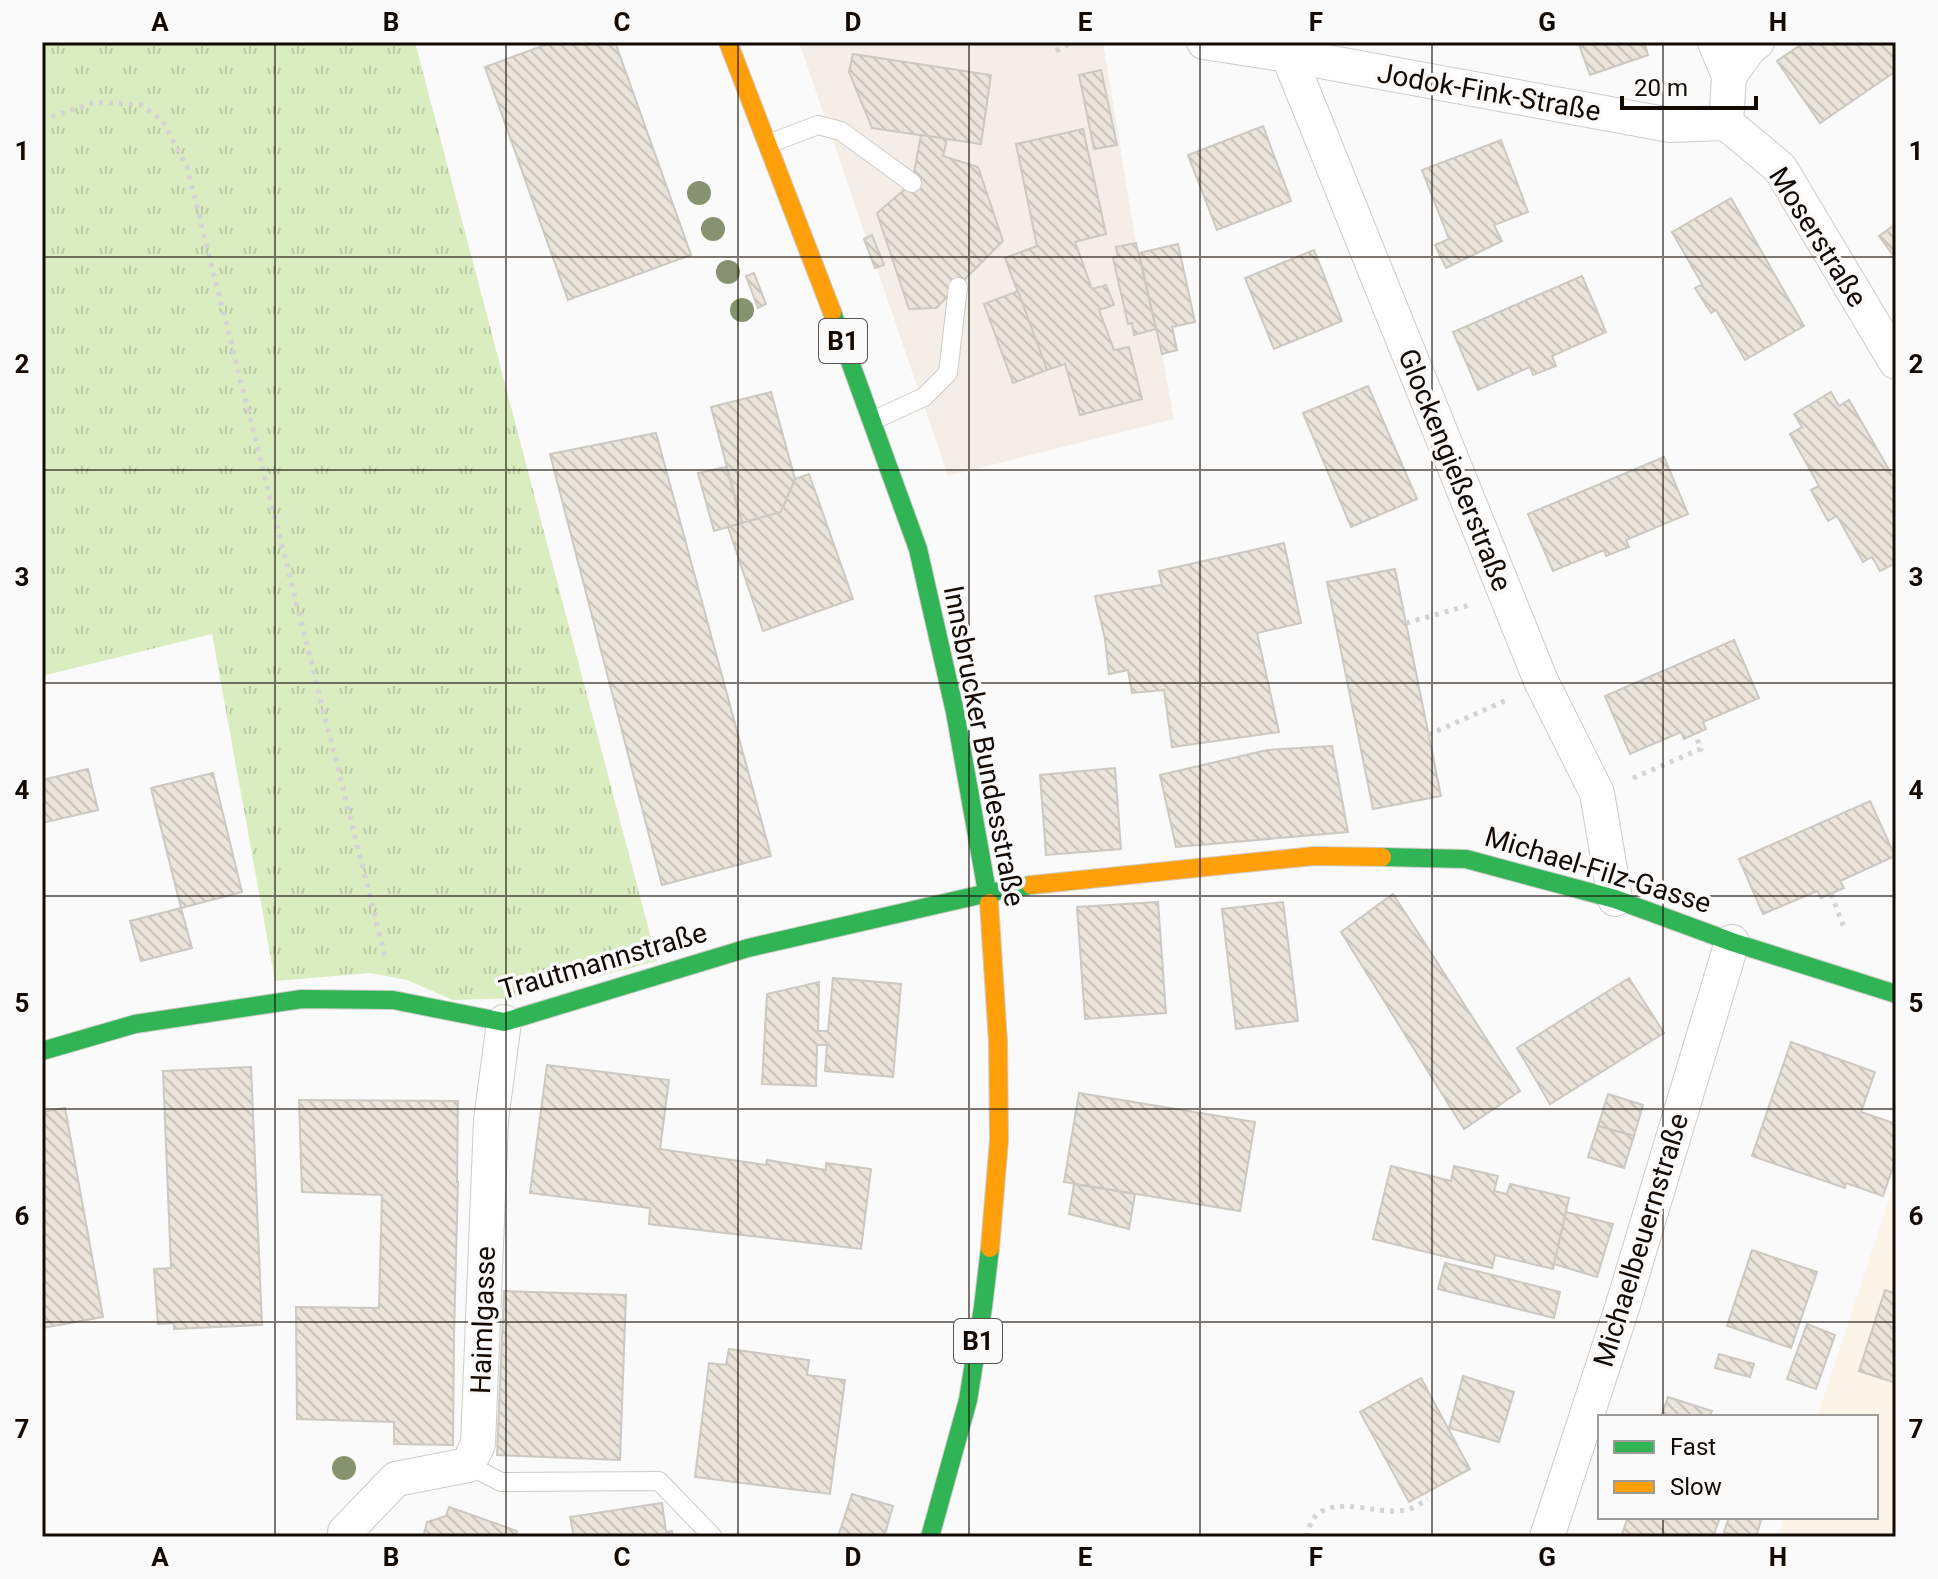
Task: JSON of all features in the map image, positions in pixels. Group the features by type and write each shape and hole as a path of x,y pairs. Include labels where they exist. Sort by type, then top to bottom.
{"street":[{"name":"Innsbrucker Bundesstraße","path":"728,42 918,549 955,712 988,893 998,1042 999,1140 994,1208 968,1400 930,1537"},
{"name":"Jodok-Fink-Straße","path":"1204,42 1285,48 1670,125 1726,123"},
{"path":"1715,42 1729,76 1726,123"},
{"path":"1729,76 1757,42"},
{"name":"Glockengießerstraße","path":"1285,48 1543,684 1597,793 1615,899"},
{"name":"Moserstraße","path":"1726,123 1780,168 1896,362"},
{"name":"Michael-Filz-Gasse","path":"988,893 1037,884 1314,856 1466,859 1615,899 1732,942 1896,994"},
{"name":"Trautmannstraße","path":"42,1051 135,1024 302,999 393,1000 504,1022 748,948 988,893"},
{"name":"Michaelbeuernstraße","path":"1547,1537 1622,1308 1732,942"},
{"name":"Haimlgasse","path":"468,1465 478,1444 491,1120 504,1022"},
{"path":"345,1537 345,1532 396,1479 468,1465"}],"lane":[{"path":"768,144 818,125 841,131 912,183"},
{"path":"872,421 924,397 948,373 958,287"},
{"path":"468,1465 501,1482 659,1481 713,1537"}],"path":[{"path":"1056,51 1072,42"},
{"path":"42,120 95,102 141,105 162,120 187,167 390,977 393,1000"},
{"path":"1406,623 1506,595"},
{"path":"1428,735 1543,684"},
{"path":"1597,793 1701,749 1695,734"},
{"path":"1831,894 1846,932"},
{"path":"1307,1537 1312,1520 1322,1511 1334,1507 1407,1510 1428,1499"}],"shaded area":[{"path":"799,42 1103,42 1136,243 1174,419 948,476"},
{"path":"1896,1178 1896,1537 1778,1537 1783,1519 1878,1519 1878,1415 1818,1415"}],"green space":[{"path":"42,42 415,42 657,961 516,998 453,1000 407,980 371,973 275,981 212,634 42,676"}],"building":[{"path":"553,42 615,42 691,255 568,300 485,67"},
{"path":"1578,42 1644,42 1648,55 1590,75"},
{"path":"1805,42 1893,42 1896,46 1896,71 1820,123 1777,61"},
{"path":"853,54 991,75 981,144 872,128 849,72"},
{"path":"1101,70 1117,145 1094,149 1079,75"},
{"path":"1263,126 1291,201 1217,230 1188,155"},
{"path":"1083,129 1106,234 1075,242 1092,289 1106,285 1114,305 1099,310 1114,350 1129,347 1142,399 1080,415 1065,364 1047,370 1005,258 1037,246 1016,144"},
{"path":"921,135 947,139 943,156 978,167 1003,241 936,308 909,309 877,213 912,183"},
{"path":"1501,140 1528,212 1494,225 1502,241 1446,268 1435,245 1449,239 1422,170"},
{"path":"1731,198 1804,326 1745,360 1716,310 1711,313 1695,288 1702,284 1672,232"},
{"path":"1896,224 1896,259 1879,236"},
{"path":"872,235 884,265 875,268 864,239"},
{"path":"1136,243 1156,329 1134,335 1132,323 1128,324 1113,258 1118,256 1116,247"},
{"path":"1178,244 1195,322 1172,327 1177,350 1162,354 1139,253"},
{"path":"1314,250 1342,321 1274,349 1245,278"},
{"path":"754,273 766,304 758,308 746,276"},
{"path":"1582,276 1606,332 1552,356 1556,366 1533,375 1530,367 1478,390 1453,332"},
{"path":"1018,291 1047,370 1013,383 984,304"},
{"path":"1368,386 1417,499 1351,527 1303,413"},
{"path":"771,392 795,479 781,512 742,523 711,407"},
{"path":"1831,392 1839,406 1849,400 1896,482 1896,563 1880,571 1872,557 1863,562 1837,516 1828,521 1811,490 1819,486 1790,434 1802,427 1794,414"},
{"path":"656,433 771,856 662,885 550,454"},
{"path":"1664,457 1688,514 1626,540 1629,547 1606,556 1604,550 1553,571 1528,514"},
{"path":"726,467 742,523 714,531 698,473"},
{"path":"809,474 853,599 763,631 728,527 781,512 795,479"},
{"path":"1284,543 1301,623 1257,633 1279,732 1172,747 1164,690 1132,693 1128,670 1109,674 1095,596 1162,585 1159,571"},
{"path":"1395,569 1441,796 1373,809 1327,582"},
{"path":"1734,640 1759,698 1703,722 1706,729 1684,739 1681,732 1630,754 1605,696"},
{"path":"1332,746 1348,832 1176,847 1160,775 1267,750"},
{"path":"1115,768 1121,849 1046,855 1040,775"},
{"path":"88,769 98,810 42,823 42,780"},
{"path":"213,773 242,892 181,908 151,788"},
{"path":"1870,801 1895,856 1840,881 1844,888 1821,898 1817,891 1763,914 1739,859"},
{"path":"1393,894 1520,1091 1464,1129 1341,932"},
{"path":"1158,902 1166,1013 1085,1019 1077,907"},
{"path":"1283,902 1298,1021 1236,1029 1222,909"},
{"path":"181,908 192,948 141,961 130,921"},
{"path":"833,978 901,984 893,1077 825,1071 827,1045 817,1045 816,1086 762,1084 767,994 819,982 818,1031 828,1031"},
{"path":"1629,978 1664,1033 1550,1104 1517,1048"},
{"path":"1791,1042 1875,1072 1861,1112 1896,1124 1896,1158 1883,1196 1846,1183 1845,1188 1752,1156"},
{"path":"547,1065 669,1080 660,1149 766,1165 767,1160 826,1170 826,1163 871,1169 861,1249 649,1224 650,1208 530,1193"},
{"path":"251,1067 262,1325 174,1329 174,1323 158,1324 154,1269 171,1268 163,1071"},
{"path":"1079,1093 1255,1122 1240,1211 1064,1182"},
{"path":"1608,1094 1643,1105 1634,1136 1598,1126"},
{"path":"299,1100 458,1101 453,1445 394,1444 394,1422 297,1419 296,1307 379,1308 382,1195 302,1192"},
{"path":"65,1108 103,1317 42,1328 42,1112"},
{"path":"1598,1126 1634,1136 1624,1168 1588,1157"},
{"path":"1391,1166 1451,1181 1454,1166 1498,1176 1494,1191 1507,1194 1510,1184 1569,1198 1553,1269 1495,1255 1492,1268 1373,1239"},
{"path":"1074,1184 1135,1194 1129,1229 1069,1214"},
{"path":"1566,1212 1613,1224 1597,1277 1554,1264"},
{"path":"1752,1250 1817,1272 1791,1348 1727,1326"},
{"path":"1445,1263 1560,1292 1554,1318 1438,1289"},
{"path":"1885,1290 1896,1294 1896,1383 1859,1371"},
{"path":"504,1291 626,1295 620,1460 497,1455"},
{"path":"1807,1324 1835,1335 1816,1389 1787,1379"},
{"path":"729,1349 809,1360 807,1375 845,1380 830,1494 695,1477 709,1363 726,1365"},
{"path":"1719,1354 1754,1364 1750,1377 1715,1368"},
{"path":"1463,1376 1514,1392 1499,1442 1449,1428"},
{"path":"1421,1378 1470,1469 1409,1502 1360,1412"},
{"path":"1668,1397 1712,1411 1710,1415 1662,1415"},
{"path":"852,1494 893,1506 884,1537 838,1537"},
{"path":"662,1503 666,1532 672,1531 673,1537 574,1537 570,1517"},
{"path":"449,1507 517,1531 515,1537 423,1537 427,1522 446,1516"},
{"path":"1627,1519 1719,1519 1713,1537 1621,1537"},
{"path":"1728,1519 1761,1519 1756,1537 1740,1537 1724,1532"}],"traffic: fast":[{"path":"832,312 918,549 955,712 989,903"},
{"path":"1382,857 1466,859 1615,899 1732,942 1896,994"},
{"path":"42,1051 135,1024 302,999 393,1000 504,1022 748,948 1031,885"},
{"path":"930,1537 968,1400 990,1248"}],"traffic: slow":[{"path":"728,42 832,312"},
{"path":"1031,885 1314,856 1382,857"},
{"path":"989,903 998,1042 999,1140 990,1248"}]}
